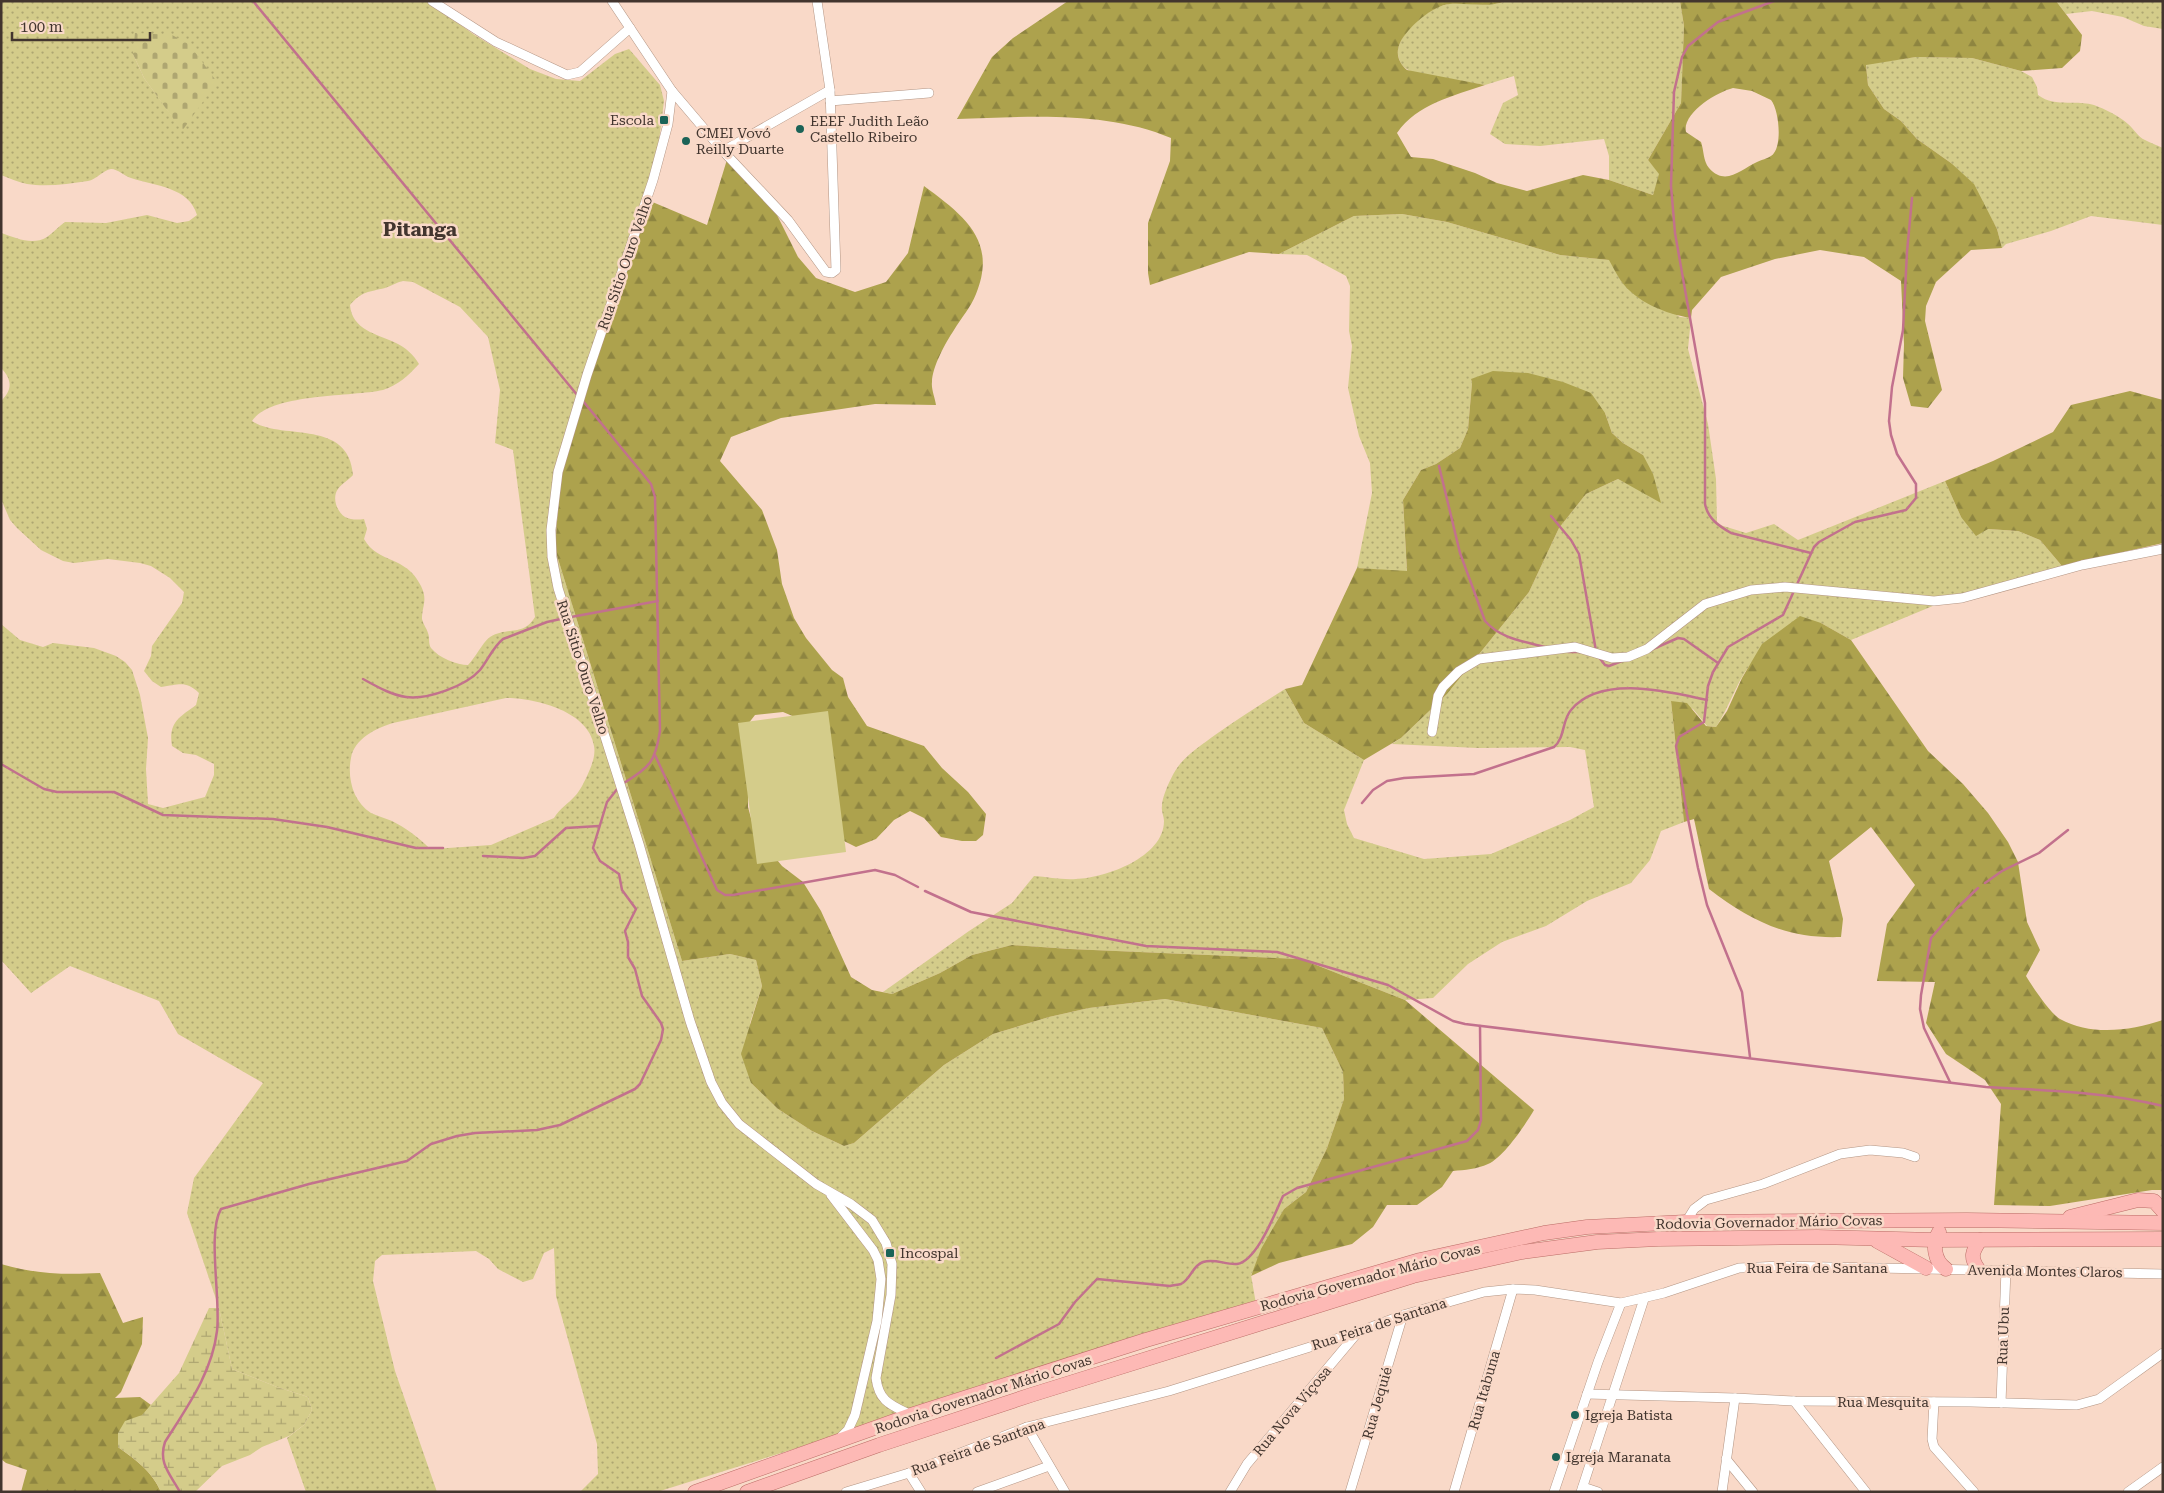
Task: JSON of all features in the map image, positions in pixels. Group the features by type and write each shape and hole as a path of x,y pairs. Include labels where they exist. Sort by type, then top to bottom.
{"main road":[{"path":"2050,1222 2138,1200 2154,1201 2163,1211"},
{"name":"Rodovia Governador Mário Covas","path":"696,1492 911,1415 1146,1340 1451,1252 1544,1233 1587,1227 1686,1222 1967,1220 2163,1223"},
{"path":"1946,1269 1937,1259 1935,1240 1942,1229 1967,1220"},
{"path":"2075,1240 2157,1234 2163,1231"},
{"name":"Rodovia Governador Mário Covas","path":"747,1492 879,1445 1031,1395 1431,1272 1522,1252 1597,1242 1816,1237 1935,1240 2163,1239"},
{"path":"1874,1239 1926,1268"},
{"path":"1978,1269 1972,1259 1972,1251 1980,1240"}],"street":[{"path":"432,1 496,42 567,75 580,72 630,28"},
{"path":"612,1 672,91 723,151 788,220 826,272 832,273 836,270 830,90 817,1"},
{"path":"723,151 830,90"},
{"name":"Rua Sitio Ouro Velho","path":"672,91 668,124 653,180 564,449 554,499 551,530 552,557 558,588 636,835 690,1021 711,1082 722,1104 739,1124 829,1193 851,1204 872,1220 886,1243 892,1264 891,1295 876,1378 878,1390 889,1404 911,1415"},
{"path":"830,102 929,93"},
{"path":"1432,732 1438,696 1443,687 1459,671 1479,659 1575,647 1612,658 1628,657 1647,649 1705,604 1751,590 1785,587 1934,601 1962,598 2082,565 2163,549"},
{"path":"1686,1222 1694,1209 1706,1200 1763,1184 1840,1154 1870,1150 1903,1153 1915,1157"},
{"name":"Rua Sitio Ouro Velho","path":"829,1193 873,1250 878,1260 881,1279 877,1321 858,1405 852,1423 836,1442"},
{"name":"Rua Feira de Santana","path":"846,1492 908,1473 1027,1427 1169,1391 1358,1332 1403,1315 1484,1292 1514,1289 1543,1291 1621,1303 1644,1299 1739,1268 1780,1266 1926,1268"},
{"name":"Avenida Montes Claros","path":"1926,1268 2163,1274"},
{"name":"Rua Ubu","path":"2001,1403 2006,1269"},
{"name":"Rua Itabuna","path":"1454,1492 1514,1289"},
{"path":"1598,1492 1582,1489 1644,1299"},
{"path":"1554,1492 1598,1362 1621,1303"},
{"name":"Rua Jequié","path":"1350,1492 1403,1315"},
{"name":"Rua Nova Viçosa","path":"1230,1492 1247,1464 1358,1332"},
{"name":"Rua Mesquita","path":"1587,1394 1794,1401 2034,1405 2088,1404 2112,1392 2163,1353"},
{"path":"1722,1492 1735,1398"},
{"path":"1794,1401 1866,1492"},
{"path":"1934,1402 1932,1434 1934,1447 1974,1492"},
{"path":"1027,1427 1065,1492"},
{"path":"1726,1458 1753,1492"},
{"path":"977,1492 1049,1466"},
{"path":"2128,1492 2163,1467"},
{"path":"908,1473 921,1492"}],"green space":[{"path":"1,1 428,1 473,34 530,69 556,79 580,81 615,54 629,49 660,85 664,101 658,149 561,467 555,549 682,961 730,954 756,960 762,986 750,1023 751,1083 778,1109 812,1131 844,1146 854,1143 944,1065 993,1034 1049,1017 1089,1008 1165,999 1322,1028 1343,1072 1344,1099 1327,1148 1306,1192 1284,1209 1251,1275 1256,1304 657,1492 580,1492 598,1474 597,1444 556,1296 554,1248 544,1253 533,1279 523,1282 498,1269 489,1259 476,1251 382,1255 375,1261 373,1281 395,1371 437,1492 306,1492 287,1438 304,1425 312,1410 308,1397 232,1369 219,1308 187,1213 194,1178 263,1083 178,1034 159,1001 70,966 31,993 1,960 1,624 20,640 43,647 53,643 94,648 116,656 132,670 140,695 148,738 146,769 148,804 163,808 205,797 214,775 214,764 196,755 183,753 172,746 171,738 174,726 180,717 196,705 199,693 186,685 161,687 152,681 144,671 151,656 152,646 182,603 184,592 170,578 151,566 108,559 74,563 63,561 41,550 10,520 1,499 1,401 8,393 10,384 5,372 1,368 1,233 24,240 36,241 47,237 65,222 106,223 147,215 177,223 189,221 197,215 193,206 179,193 131,178 114,169 105,171 88,181 49,185 27,184 1,175","holes":["133,54 182,130 144,78","403,281 413,282 460,307 488,337 500,390 495,443 513,450 535,617 525,627 490,637 468,665 448,660 431,648 428,633 422,619 424,595 415,576 408,569 377,553 370,547 364,539 367,529 364,519 354,520 347,518 339,511 335,500 336,492 353,475 349,457 340,445 327,438 265,427 252,421 262,412 276,405 313,398 383,390 398,383 411,372 419,364 412,354 399,345 360,326 352,313 350,305 354,300 370,291","506,698 531,701 559,709 572,715 582,724 590,734 594,746 594,758 579,792 554,818 491,845 434,849 429,848 397,823 371,813 360,803 353,789 350,766 356,745 373,731 393,723"]},
{"path":"1068,1 1507,1 1486,5 1443,5 1421,18 1403,37 1398,55 1407,70 1485,85 1436,102 1405,123 1397,133 1411,157 1433,159 1475,173 1497,183 1527,191 1583,175 1609,180 1653,195 1659,174 1648,160 1681,103 1684,26 1680,1 2056,1 2082,35 2080,51 2062,68 2021,71 1972,58 1916,57 1866,65 1868,85 1884,109 1901,121 1917,139 1951,163 1974,184 1997,229 2002,248 1971,250 1936,282 1926,306 1925,321 1942,390 1928,408 1911,406 1903,378 1904,344 1901,281 1864,257 1820,250 1775,259 1721,277 1692,310 1691,318 1662,310 1643,301 1621,281 1609,260 1560,255 1447,222 1402,214 1354,216 1279,254 1249,252 1150,285 1148,273 1148,223 1170,161 1171,138 1145,129 1092,119 1038,117 957,119 992,57 1013,38","holes":["1733,88 1752,91 1771,100 1774,105 1779,126 1776,148 1773,155 1733,175 1721,176 1709,168 1701,142 1686,132 1686,125 1689,118 1702,104 1718,94"]},
{"path":"1507,1 1680,1 1684,26 1681,103 1648,160 1660,174 1653,195 1609,180 1609,156 1604,139 1540,146 1505,144 1490,134 1503,103 1518,95 1514,76 1485,85 1416,73 1406,69 1400,62 1398,55 1402,39 1415,23 1433,10 1449,4 1492,4"},
{"path":"2056,1 2163,1 2163,29 2144,26 2123,17 2092,11 2066,14"},
{"path":"135,33 172,35 189,44 217,82 182,131 144,78 133,54"},
{"path":"1916,57 1972,58 2021,71 2032,77 2037,87 2038,95 2044,99 2058,102 2087,103 2120,118 2143,139 2163,148 2163,225 2091,216 2051,231 2006,244 2002,248 1997,229 1987,211 1951,163 1917,139 1901,121 1884,109 1868,85 1866,64"},
{"path":"729,153 776,213 798,257 816,278 855,292 886,282 908,253 924,186 952,208 973,231 983,258 982,275 976,294 947,341 934,369 932,385 936,405 875,404 781,418 731,437 720,461 762,510 777,550 782,584 794,618 806,638 832,670 843,678 848,697 867,726 924,746 942,768 968,792 986,814 983,835 976,841 962,841 941,837 924,818 910,811 894,820 876,839 856,847 844,841 802,720 783,712 755,715 741,733 748,780 748,807 755,833 782,866 803,882 821,911 851,977 872,990 892,994 940,973 972,955 1012,945 1301,959 1405,1000 1534,1110 1514,1140 1501,1155 1480,1167 1453,1171 1442,1187 1417,1205 1387,1205 1373,1227 1352,1244 1279,1263 1251,1276 1261,1249 1284,1209 1306,1192 1327,1148 1344,1099 1343,1072 1322,1028 1165,999 1089,1008 1049,1017 993,1034 944,1065 854,1143 844,1146 812,1131 778,1109 751,1083 741,1054 762,986 756,960 730,954 682,961 555,549 561,467 643,198 707,225"},
{"path":"1402,214 1447,222 1560,255 1610,260 1622,282 1680,317 1691,318 1688,349 1708,424 1716,479 1717,524 1746,533 1774,524 1798,540 1945,481 1961,517 1988,529 2018,531 2040,540 2062,566 1952,598 1851,640 1821,623 1772,649 1750,665 1716,727 1707,726 1693,709 1671,701 1684,822 1661,831 1650,860 1631,883 1587,901 1546,926 1502,942 1468,964 1433,998 1405,1000 1301,959 1012,945 972,955 940,973 892,994 883,992 1012,903 1034,876 1066,879 1088,878 1117,870 1144,855 1161,834 1164,821 1162,802 1171,778 1180,764 1192,752 1215,735 1285,689 1304,723 1364,760 1344,810 1347,824 1354,838 1424,859 1491,854 1570,820 1594,807 1585,750 1570,747 1478,748 1392,744 1401,738 1447,694 1529,592 1559,528 1586,494 1618,479 1632,486 1643,455 1623,443 1612,433 1605,413 1471,379 1468,429 1460,448 1436,464 1421,470 1403,500 1407,572 1357,568 1372,493 1370,463 1359,436 1348,388 1352,346 1349,331 1350,286 1346,276 1307,255 1279,254 1354,216"},
{"path":"1493,371 1528,373 1563,382 1591,393 1605,413 1612,433 1623,443 1643,455 1653,474 1661,503 1618,479 1586,494 1559,528 1529,592 1447,694 1401,738 1364,760 1304,723 1285,689 1302,685 1357,568 1407,571 1403,500 1421,470 1436,464 1460,448 1468,429 1471,379"},
{"path":"2130,391 2163,400 2163,543 2062,566 2040,540 2018,531 1988,529 1976,536 1961,517 1945,481 1993,461 2053,432 2071,405"},
{"path":"1800,616 1821,623 1851,640 1928,751 1963,784 1988,813 2008,842 2018,862 2027,922 2040,950 2026,976 2051,1011 2060,1019 2072,1024 2098,1030 2137,1027 2163,1020 2163,1190 2152,1190 2050,1206 1994,1205 2001,1104 1985,1080 1946,1054 1926,1023 1935,982 1877,981 1887,924 1915,885 1871,827 1829,861 1843,919 1841,937 1803,935 1770,926 1740,910 1709,889 1694,819 1684,822 1671,701 1687,703 1706,726 1716,727 1727,711 1742,678 1762,644"},
{"path":"828,711 846,852 757,864 738,723"},
{"path":"1,1264 50,1273 100,1273 123,1323 143,1317 142,1344 121,1392 115,1398 140,1397 151,1405 118,1447 148,1472 161,1492 21,1492 27,1470 6,1463 1,1459"},
{"path":"209,1308 219,1308 232,1369 308,1397 312,1410 304,1425 289,1436 222,1466 195,1492 161,1492 148,1472 118,1447 118,1433 125,1421 142,1415 179,1373"}],"waterway":[{"path":"253,1 578,396"},
{"path":"1774,1 1718,22 1688,46 1682,57 1674,92 1671,186 1675,233 1705,403 1706,509 1715,522 1731,533 1811,553"},
{"path":"1750,1057 1742,992 1707,905 1687,814 1676,746 1679,737 1704,722 1708,686 1713,672 1728,647 1783,615 1814,547 1819,542 1855,522 1906,510 1916,498 1916,484 1897,454 1889,421 1892,387 1903,330 1912,198"},
{"path":"583,401 651,484 655,497 660,731 656,750 650,763 624,783"},
{"path":"1439,466 1460,553 1485,621 1505,636 1545,647"},
{"path":"1551,516 1571,540 1579,554 1596,651"},
{"path":"571,617 658,601"},
{"path":"363,679 384,690 406,697 424,696 446,691 474,676 503,639 547,622 565,618"},
{"path":"1653,649 1678,638 1684,639 1718,663"},
{"path":"1568,652 1580,652"},
{"path":"1598,656 1605,665 1609,666 1622,661"},
{"path":"1362,803 1373,790 1387,781 1404,778 1474,774 1554,747 1560,739 1571,710 1584,699 1600,692 1617,689 1655,690 1707,700"},
{"path":"655,755 717,890 725,895 875,870 895,875 918,887"},
{"path":"1,764 44,789 57,792 114,792 163,815 273,819 327,827 416,848 443,848"},
{"path":"180,1492 166,1468 163,1449 165,1442 190,1403 204,1375 214,1346 218,1318 215,1233 221,1209 309,1184 407,1161 431,1144 457,1136 475,1133 537,1130 560,1125 635,1089 640,1084 661,1040 663,1029 661,1023 642,996 635,969 628,957 628,942 625,931 636,909 622,890 619,874 600,861 593,848 607,802 618,788"},
{"path":"483,856 523,858 535,856 566,828 599,826"},
{"path":"1985,883 2002,871 2039,853 2068,830"},
{"path":"1950,1082 1924,1028 1920,1009 1921,995 1931,938 1956,909 1978,888"},
{"path":"925,891 971,912 1146,946 1277,952 1388,985 1453,1021 1465,1024 1986,1087 2097,1095 2163,1106"},
{"path":"996,1358 1059,1324 1075,1302 1097,1279 1170,1286 1184,1282 1196,1266 1203,1262 1212,1261 1237,1264 1244,1261 1258,1246 1283,1196 1297,1188 1467,1141 1478,1130 1481,1120 1480,1026"}],"place":[{"name":"Escola","path":"664,120"},
{"name":"EEEF Judith Leão Castello Ribeiro","path":"800,129"},
{"name":"CMEI Vovó Reilly Duarte","path":"686,141"},
{"name":"Incospal","path":"890,1253"},
{"name":"Igreja Batista","path":"1575,1415"},
{"name":"Igreja Maranata","path":"1556,1457"}],"district":[{"name":"Pitanga","path":"420,229"}]}
